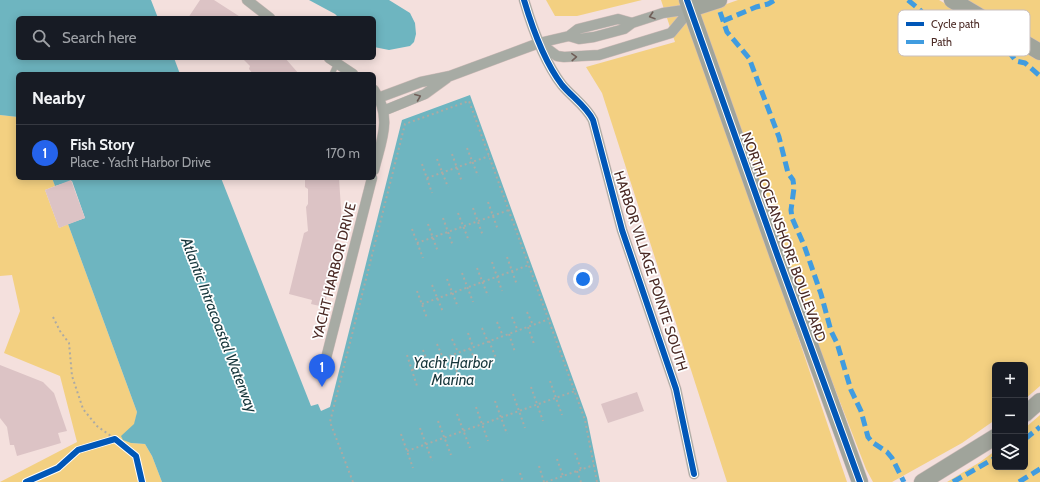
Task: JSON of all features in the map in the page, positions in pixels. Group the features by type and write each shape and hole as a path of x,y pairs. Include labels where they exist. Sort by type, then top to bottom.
{"main road":[{"path":"689,5 718,0"},
{"path":"952,0 969,10"},
{"name":"NORTH OCEANSHORE BOULEVARD","path":"689,5 775,250 860,482"},
{"path":"1030,46 1040,52"},
{"path":"1028,411 1040,401"},
{"path":"924,481 992,438"}],"street":[{"path":"247,0 267,16"},
{"name":"HARBOR VILLAGE POINTE SOUTH","path":"524,0 539,43 560,81 568,92 586,109 593,120 622,230 676,389 694,474"},
{"path":"569,36 579,39 594,37 624,29 632,22 689,5"},
{"path":"539,43 557,56 599,55 671,33 689,5"},
{"path":"376,160 385,121 383,111 376,94 450,76 539,43 569,36 578,29 618,19 632,22"},
{"path":"624,29 630,46"},
{"path":"594,37 599,55"},
{"path":"333,61 350,72"},
{"path":"383,111 425,94 450,76"},
{"name":"YACHT HARBOR DRIVE","path":"324,370 372,180"}],"lane":[{"path":"332,72 333,61"}],"path":[{"path":"353,482 330,422 405,124 469,101 585,420 597,482"},
{"path":"467,148 478,176"},
{"path":"452,154 462,182"},
{"path":"427,178 489,156"},
{"path":"437,159 448,187"},
{"path":"422,164 432,193"},
{"path":"488,202 498,230"},
{"path":"473,208 483,236"},
{"path":"418,243 509,210"},
{"path":"458,213 469,241"},
{"path":"443,218 453,246"},
{"path":"428,224 438,252"},
{"path":"412,229 423,258"},
{"path":"507,257 517,285"},
{"path":"492,262 502,291"},
{"path":"422,304 529,265"},
{"path":"477,268 488,296"},
{"path":"462,273 473,302"},
{"path":"447,279 458,307"},
{"path":"432,285 443,312"},
{"path":"417,291 427,318"},
{"path":"528,312 532,325"},
{"path":"53,317 60,331 69,343 72,376 83,409 96,426 118,441"},
{"path":"512,317 518,331"},
{"path":"412,370 549,319"},
{"path":"497,322 503,336"},
{"path":"528,327 534,344"},
{"path":"482,328 496,358"},
{"path":"468,333 477,364"},
{"path":"509,334 515,352"},
{"path":"452,339 458,353"},
{"path":"437,344 443,358"},
{"path":"422,350 428,364"},
{"path":"407,355 418,386"},
{"path":"451,355 457,372"},
{"path":"432,362 438,379"},
{"path":"550,381 562,414"},
{"path":"531,387 543,421"},
{"path":"407,451 575,391"},
{"path":"513,394 525,428"},
{"path":"494,401 506,434"},
{"path":"476,408 488,441"},
{"path":"457,414 470,448"},
{"path":"438,420 451,455"},
{"path":"420,428 432,461"},
{"path":"401,434 413,468"},
{"path":"108,442 118,441"},
{"path":"575,453 581,469"},
{"path":"557,460 563,476"},
{"path":"539,466 545,482 594,465"},
{"path":"577,471 582,482"},
{"path":"520,473 523,482"},
{"path":"556,478 558,482"}],"shaded area":[{"path":"546,0 642,0 577,16 555,16"},
{"path":"661,0 681,0 772,260 847,482 727,482 602,93 586,67 675,42"},
{"path":"738,0 939,0 956,10 898,10 898,56 1030,56 1030,53 1040,59 1040,386 1028,396 1028,362 992,362 992,422 962,443 892,482 873,482 866,469 783,255 698,14"},
{"path":"964,0 1040,0 1040,45 1030,39 1030,10 981,10"},
{"path":"0,115 16,117 16,180 53,180 55,186 45,190 59,228 68,224 137,412 131,443 145,444 152,456 162,482 0,482 77,442 60,376 4,353 20,311 12,275 0,276"},
{"path":"1040,415 1040,482 947,482 992,453 992,470 1028,470 1028,425"}],"water":[{"path":"0,0 151,0 157,16 16,16 16,60 175,60 179,72 16,72 16,117 0,115"},
{"path":"309,0 389,0 410,13 415,23 416,34 414,42 410,46 389,50 376,47 376,16 337,16"},
{"path":"470,95 587,418 600,482 162,482 152,456 145,444 131,443 123,440 121,436 134,424 137,412 68,224 85,218 72,181 55,186 53,180 222,180 311,406 318,404 321,411 330,407 402,120"}],"building":[{"path":"200,0 214,0 239,16 189,16"},
{"path":"244,60 287,60 297,72 251,72 249,69 250,66"},
{"path":"71,180 85,218 59,228 45,190"},
{"path":"305,180 339,180 342,224 326,292 328,292 324,307 311,304 312,300 289,294 304,233 308,231 306,207 308,204 308,189 305,187"},
{"path":"0,365 43,382 54,393 67,431 58,433 61,443 17,456 14,445 10,445 7,427 0,418"},
{"path":"637,392 644,411 608,423 601,404"}],"marked path":[{"path":"723,21 775,0"},
{"path":"908,0 920,10"},
{"path":"720,12 727,32 749,58 779,137 788,173 793,180 794,188 791,210 792,218 804,245 821,294 831,331 837,343 851,390 861,411 868,437 872,442 887,452 892,458 904,482"},
{"path":"1012,56 1016,61 1025,63 1040,76"},
{"path":"1028,437 1040,427"},
{"path":"953,482 992,460"},
{"path":"1019,482 1040,469"}],"cycle path":[{"path":"524,0 535,33 550,66 562,85 583,106 593,120 622,230 676,389 694,474"},
{"path":"687,0 860,482"},
{"path":"26,482 58,468 78,450 115,439 136,456 142,482"}],"place":[{"name":"Fish Story","path":"322,387"}],"water label":[{"name":"Atlantic Intracoastal Waterway","path":"219,325"},
{"name":"Yacht Harbor Marina","path":"453,372"}]}
